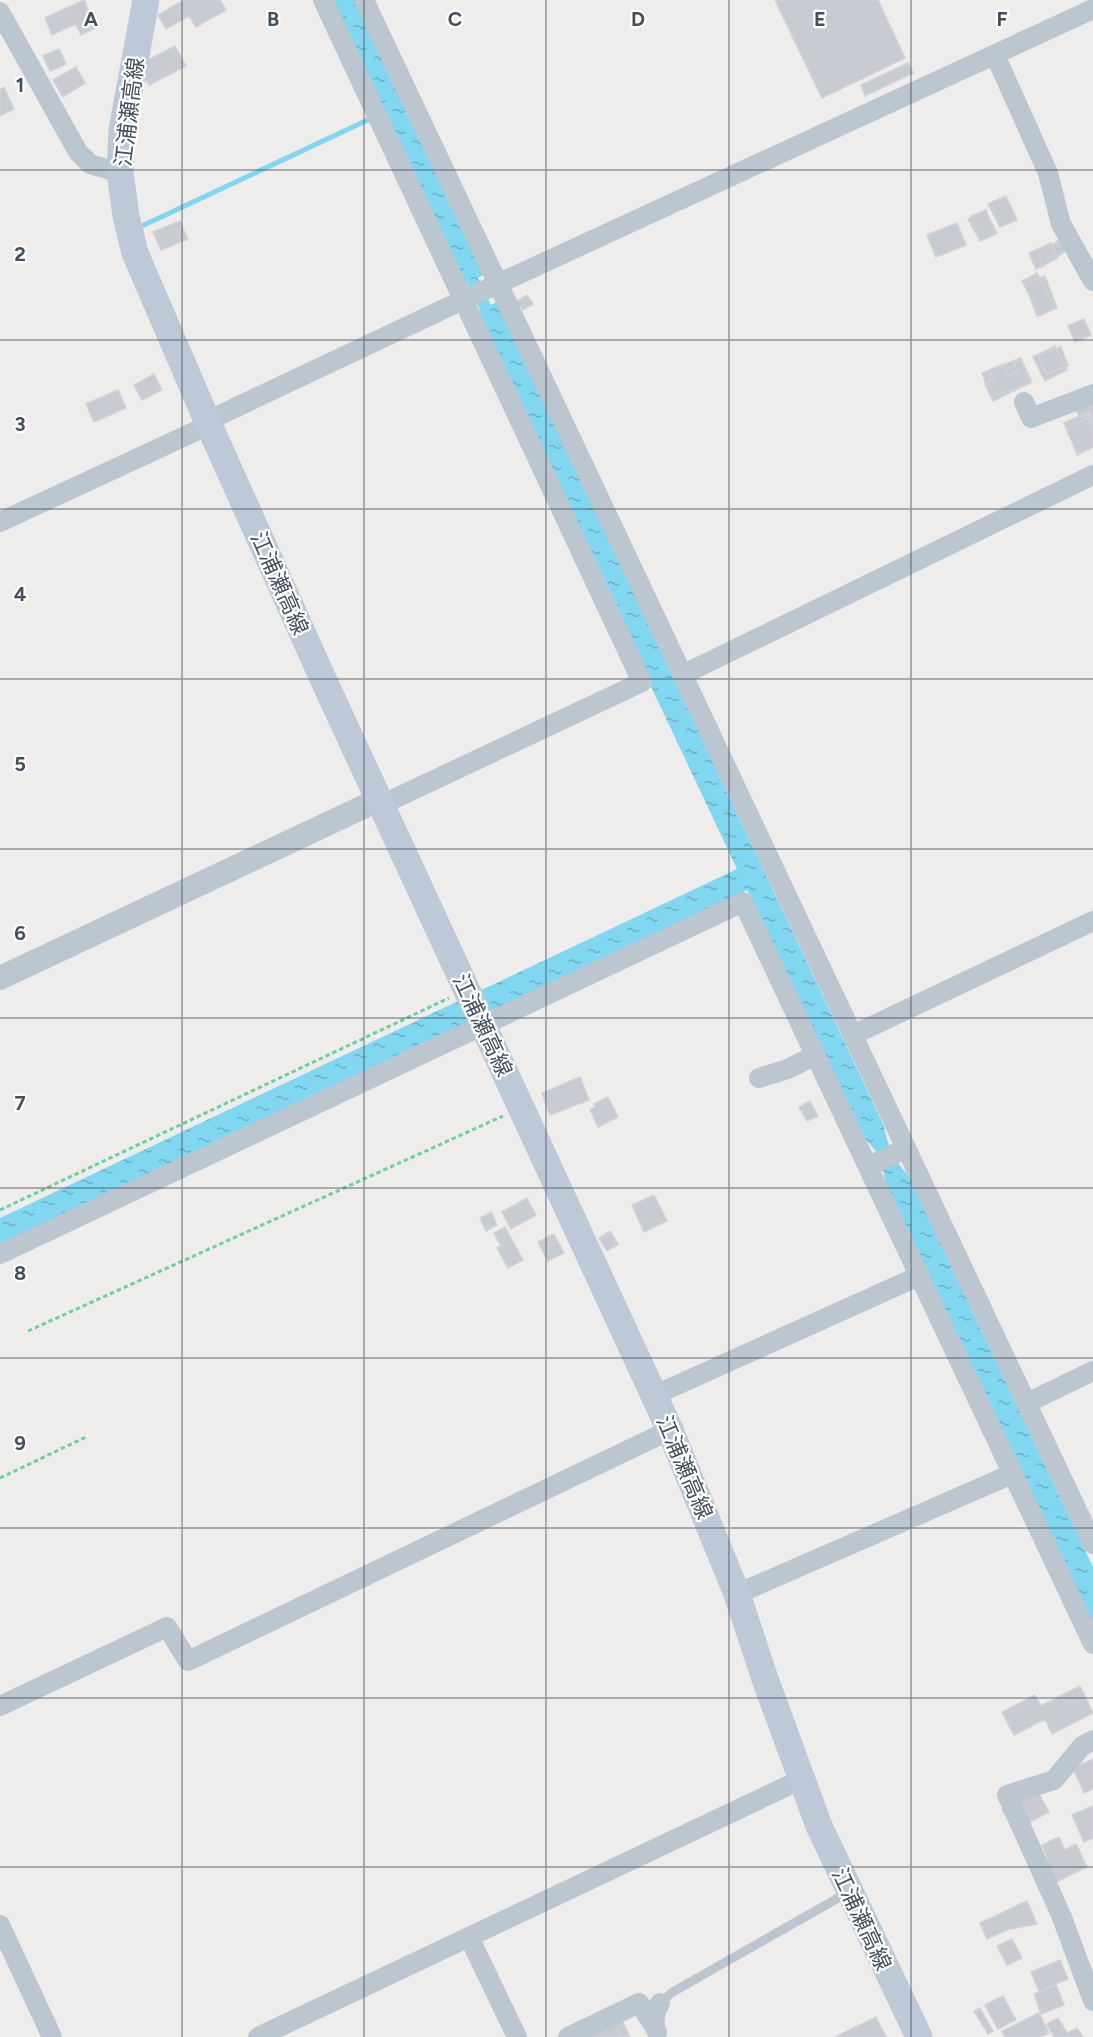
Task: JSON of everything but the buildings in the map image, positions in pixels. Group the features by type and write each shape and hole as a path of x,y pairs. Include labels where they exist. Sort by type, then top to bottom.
{"main road":[{"name":"江浦瀬高線","path":"146,0 122,130 120,173 126,216 135,253 208,423 462,994 482,1022 655,1395 737,1593 800,1780 849,1892 919,2037"}],"street":[{"path":"0,978 642,682 465,299 323,0"},
{"path":"364,0 493,286 682,675 853,1035 919,1276 1093,1644"},
{"path":"0,522 465,299 1093,9"},
{"path":"0,12 78,152 90,164 120,173"},
{"path":"995,55 1048,173 1061,224 1093,281"},
{"path":"1024,402 1031,418 1093,394"},
{"path":"682,675 1093,475"},
{"path":"0,1254 482,1022 743,902 815,1055 886,1158 1027,1402 1093,1544"},
{"path":"853,1035 1093,921"},
{"path":"759,1077 788,1069 815,1055"},
{"path":"655,1395 919,1276"},
{"path":"1027,1402 1093,1371"},
{"path":"0,1706 167,1627 188,1661 670,1430"},
{"path":"737,1593 1012,1473"},
{"path":"1093,1740 1082,1746 1054,1780 1007,1795 1061,1915 1093,2001"},
{"path":"258,2037 800,1780"},
{"path":"0,1925 52,2037"},
{"path":"469,1937 517,2037"},
{"path":"657,2032 655,2013 660,2003"},
{"path":"568,2037 639,2004 657,2032"}],"lane":[{"path":"660,2003 671,1994 849,1892"}],"path":[{"path":"0,1210 462,994"},
{"path":"28,1331 510,1113"},
{"path":"0,1478 86,1437"}],"water":[{"path":"330,0 355,0 486,274 478,278 491,305 499,301 499,307 884,1126 892,1152 898,1164 908,1175 1093,1567 1093,1622 887,1187 875,1150 864,1137 747,890 0,1244 0,1218 737,869 475,313 480,310 467,283 462,285"}],"waterway":[{"path":"144,225 372,118"}]}
